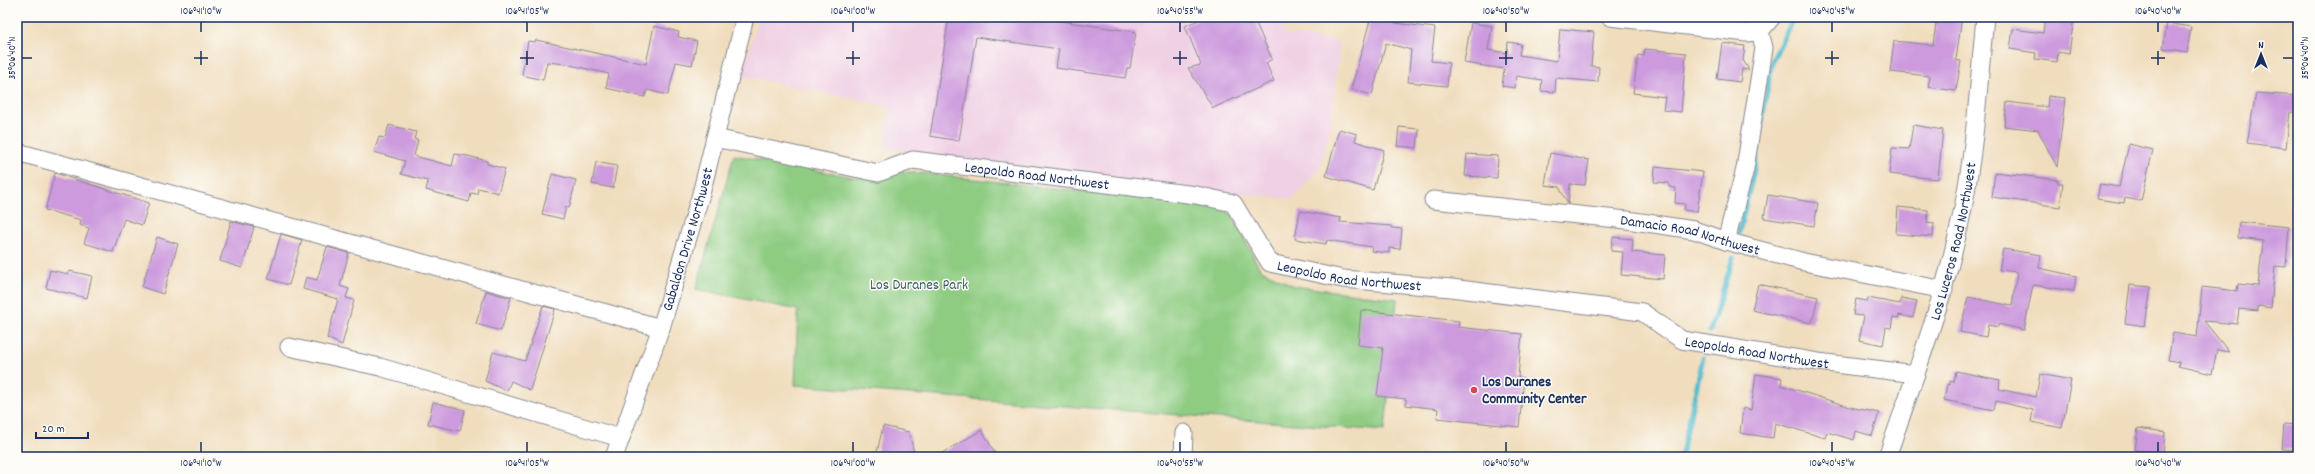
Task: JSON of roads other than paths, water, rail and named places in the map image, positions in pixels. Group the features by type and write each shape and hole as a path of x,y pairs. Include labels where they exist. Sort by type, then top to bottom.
{"street":[{"name":"Gabaldon Drive Northwest","path":"614,457 661,328 715,138 745,17"},
{"path":"1610,17 1747,33 1760,31 1772,17"},
{"name":"Los Luceros Road Northwest","path":"1887,457 1944,290 1969,174 1985,17"},
{"path":"1726,241 1745,169 1764,48 1760,31"},
{"name":"Leopoldo Road Northwest","path":"715,138 878,173 913,160 1196,195 1233,203 1270,263 1343,279 1451,288 1642,312 1682,340 1818,362 1916,374"},
{"path":"17,152 661,328"},
{"name":"Damacio Road Northwest","path":"1433,200 1627,220 1694,230 1726,241 1804,262 1944,290"},
{"path":"289,347 380,367 620,438"},
{"path":"1183,457 1184,433"}],"waterway":[{"path":"1739,232 1753,175 1772,61 1794,17"},
{"path":"1710,331 1733,258"},
{"path":"1681,457 1703,358"}],"place":[{"name":"Los Duranes Community Center","path":"1474,390"}],"park label":[{"name":"Los Duranes Park","path":"919,284"}]}
